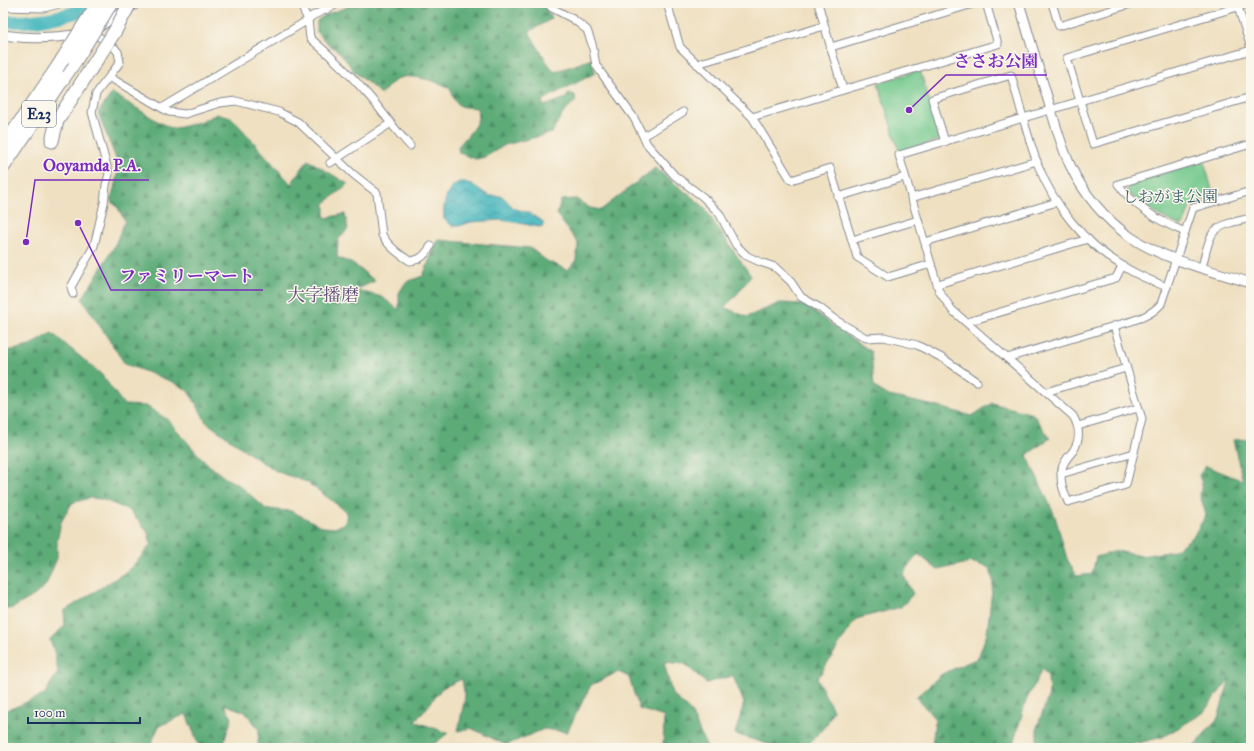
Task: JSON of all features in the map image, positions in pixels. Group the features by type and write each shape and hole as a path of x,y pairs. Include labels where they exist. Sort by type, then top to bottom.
{"highway":[{"name":"E23","path":"3,147 57,68 98,3"},
{"name":"E23","path":"3,167 75,61 111,3"},
{"path":"52,141 57,122 115,31 130,3"}],"street":[{"path":"3,7 44,8 62,3"},
{"path":"3,35 13,37 66,36 91,32 137,3"},
{"path":"300,3 308,20 310,38 337,62 369,96 396,131 410,146"},
{"path":"162,108 308,20 312,16 340,3"},
{"path":"548,3 552,8 573,19 587,30 592,44 596,65 634,118 647,144 675,176 703,197 719,212 736,245 747,256 760,262 775,266 791,282 801,297 866,338 884,337 917,345 944,359 977,382"},
{"path":"667,3 680,47 752,117 791,180 830,168 857,257 888,277 931,264"},
{"path":"818,3 843,90"},
{"path":"831,47 976,3"},
{"path":"752,117 998,44 986,3"},
{"path":"1019,3 1051,110 1070,165 1088,196 1105,215 1124,232 1147,246 1176,259 1251,283"},
{"path":"1052,3 1059,26 1134,3"},
{"path":"1251,3 1067,58 1093,144 1251,97"},
{"path":"1114,326 1142,419 1126,485 1068,502 1061,481 1061,474 1064,464 1076,446 1078,426 1073,416 948,305 939,291 899,155 1251,49 1238,7"},
{"path":"697,64 824,26"},
{"path":"72,294 71,287 94,246 104,203 106,185 110,174 92,112 96,94 120,62 118,52 112,45 91,32"},
{"path":"945,142 932,99 1011,75 1037,161 1057,202 1088,239 1122,266 1167,287"},
{"path":"109,77 169,112 185,114 220,103 236,101 280,112 298,122 353,174 377,192 382,235 385,241 395,251 410,261 418,260 423,257 431,246"},
{"path":"644,136 683,112"},
{"path":"330,163 391,123"},
{"path":"1185,232 1163,222 1144,210 1124,192 1118,184 1251,144"},
{"path":"911,198 1037,161"},
{"path":"838,197 905,177"},
{"path":"1006,358 1147,316 1153,312 1161,304 1193,208 1251,190"},
{"path":"925,242 1057,202"},
{"path":"1202,267 1214,232 1222,226 1250,219"},
{"path":"852,240 918,220"},
{"path":"938,284 1088,239"},
{"path":"966,322 1116,278 1122,266"},
{"path":"1046,392 1126,368"},
{"path":"1078,426 1138,408"},
{"path":"1061,474 1134,453"}],"green space":[{"path":"354,3 543,3 551,19 529,32 554,72 592,59 595,73 542,101 544,106 566,98 569,93 575,95 576,101 562,115 552,133 505,145 485,157 476,159 459,153 458,147 477,122 477,108 463,107 457,104 447,86 413,77 403,77 397,79 381,94 355,72 341,54 317,32 317,21 322,17"},
{"path":"920,70 940,137 939,140 899,152 878,83"},
{"path":"112,93 173,129 200,122 217,114 232,118 291,184 308,160 348,184 325,203 325,218 345,214 348,229 338,240 337,257 355,265 375,281 355,290 382,297 399,310 399,293 406,282 423,276 438,240 530,248 547,261 568,270 576,260 578,243 557,215 561,200 576,199 590,208 601,210 655,168 702,205 751,276 734,298 724,307 747,317 780,303 803,304 871,352 874,387 889,396 972,416 992,403 1033,414 1050,438 1027,455 1055,516 1067,559 1077,576 1092,574 1096,557 1117,551 1141,556 1173,551 1193,537 1206,515 1200,495 1202,484 1199,475 1206,466 1243,481 1233,440 1251,439 1251,748 1192,748 1218,718 1230,678 1203,713 1163,737 1125,746 1037,748 1037,727 1049,695 1048,676 1042,669 1026,701 1012,748 932,748 935,719 916,697 942,674 978,658 987,633 993,581 990,568 971,562 938,570 918,554 903,574 913,594 901,607 856,619 817,679 833,710 827,724 805,748 781,748 735,734 744,703 733,676 706,683 685,664 664,662 672,694 691,712 707,748 663,748 664,717 639,709 629,677 618,672 591,685 567,732 544,729 506,745 471,728 458,731 465,697 462,679 442,688 422,714 414,721 448,733 429,748 262,748 258,744 259,729 245,712 224,704 232,718 224,741 233,748 200,748 186,714 159,726 149,748 3,748 3,712 44,695 58,672 54,651 50,640 65,625 64,611 126,572 151,544 148,533 129,510 101,499 89,498 72,503 61,522 57,541 57,558 46,585 35,595 13,608 3,610 3,352 30,346 52,333 101,374 124,405 146,406 168,420 210,466 225,478 239,485 266,509 291,511 323,527 335,528 345,523 347,512 307,482 278,472 257,459 206,422 187,390 173,382 125,364 82,299 114,247 125,221 117,206 111,202 119,166 98,113"},
{"name":"しおがま公園","path":"1204,161 1214,197 1191,204 1184,224 1181,226 1152,211 1126,191 1132,183"}],"water":[{"path":"459,182 465,182 473,185 489,196 502,196 515,209 527,212 543,222 543,226 539,227 500,220 471,222 459,226 452,226 444,219 444,209 448,193 454,185"}],"waterway":[{"path":"3,21 15,22 53,18 102,4"}],"place":[{"name":"ささお公園","path":"909,110"},
{"name":"ファミリーマート","path":"78,223"},
{"name":"Ooyamda P.A.","path":"26,242"}],"district":[{"name":"大字播磨","path":"323,295"}]}
